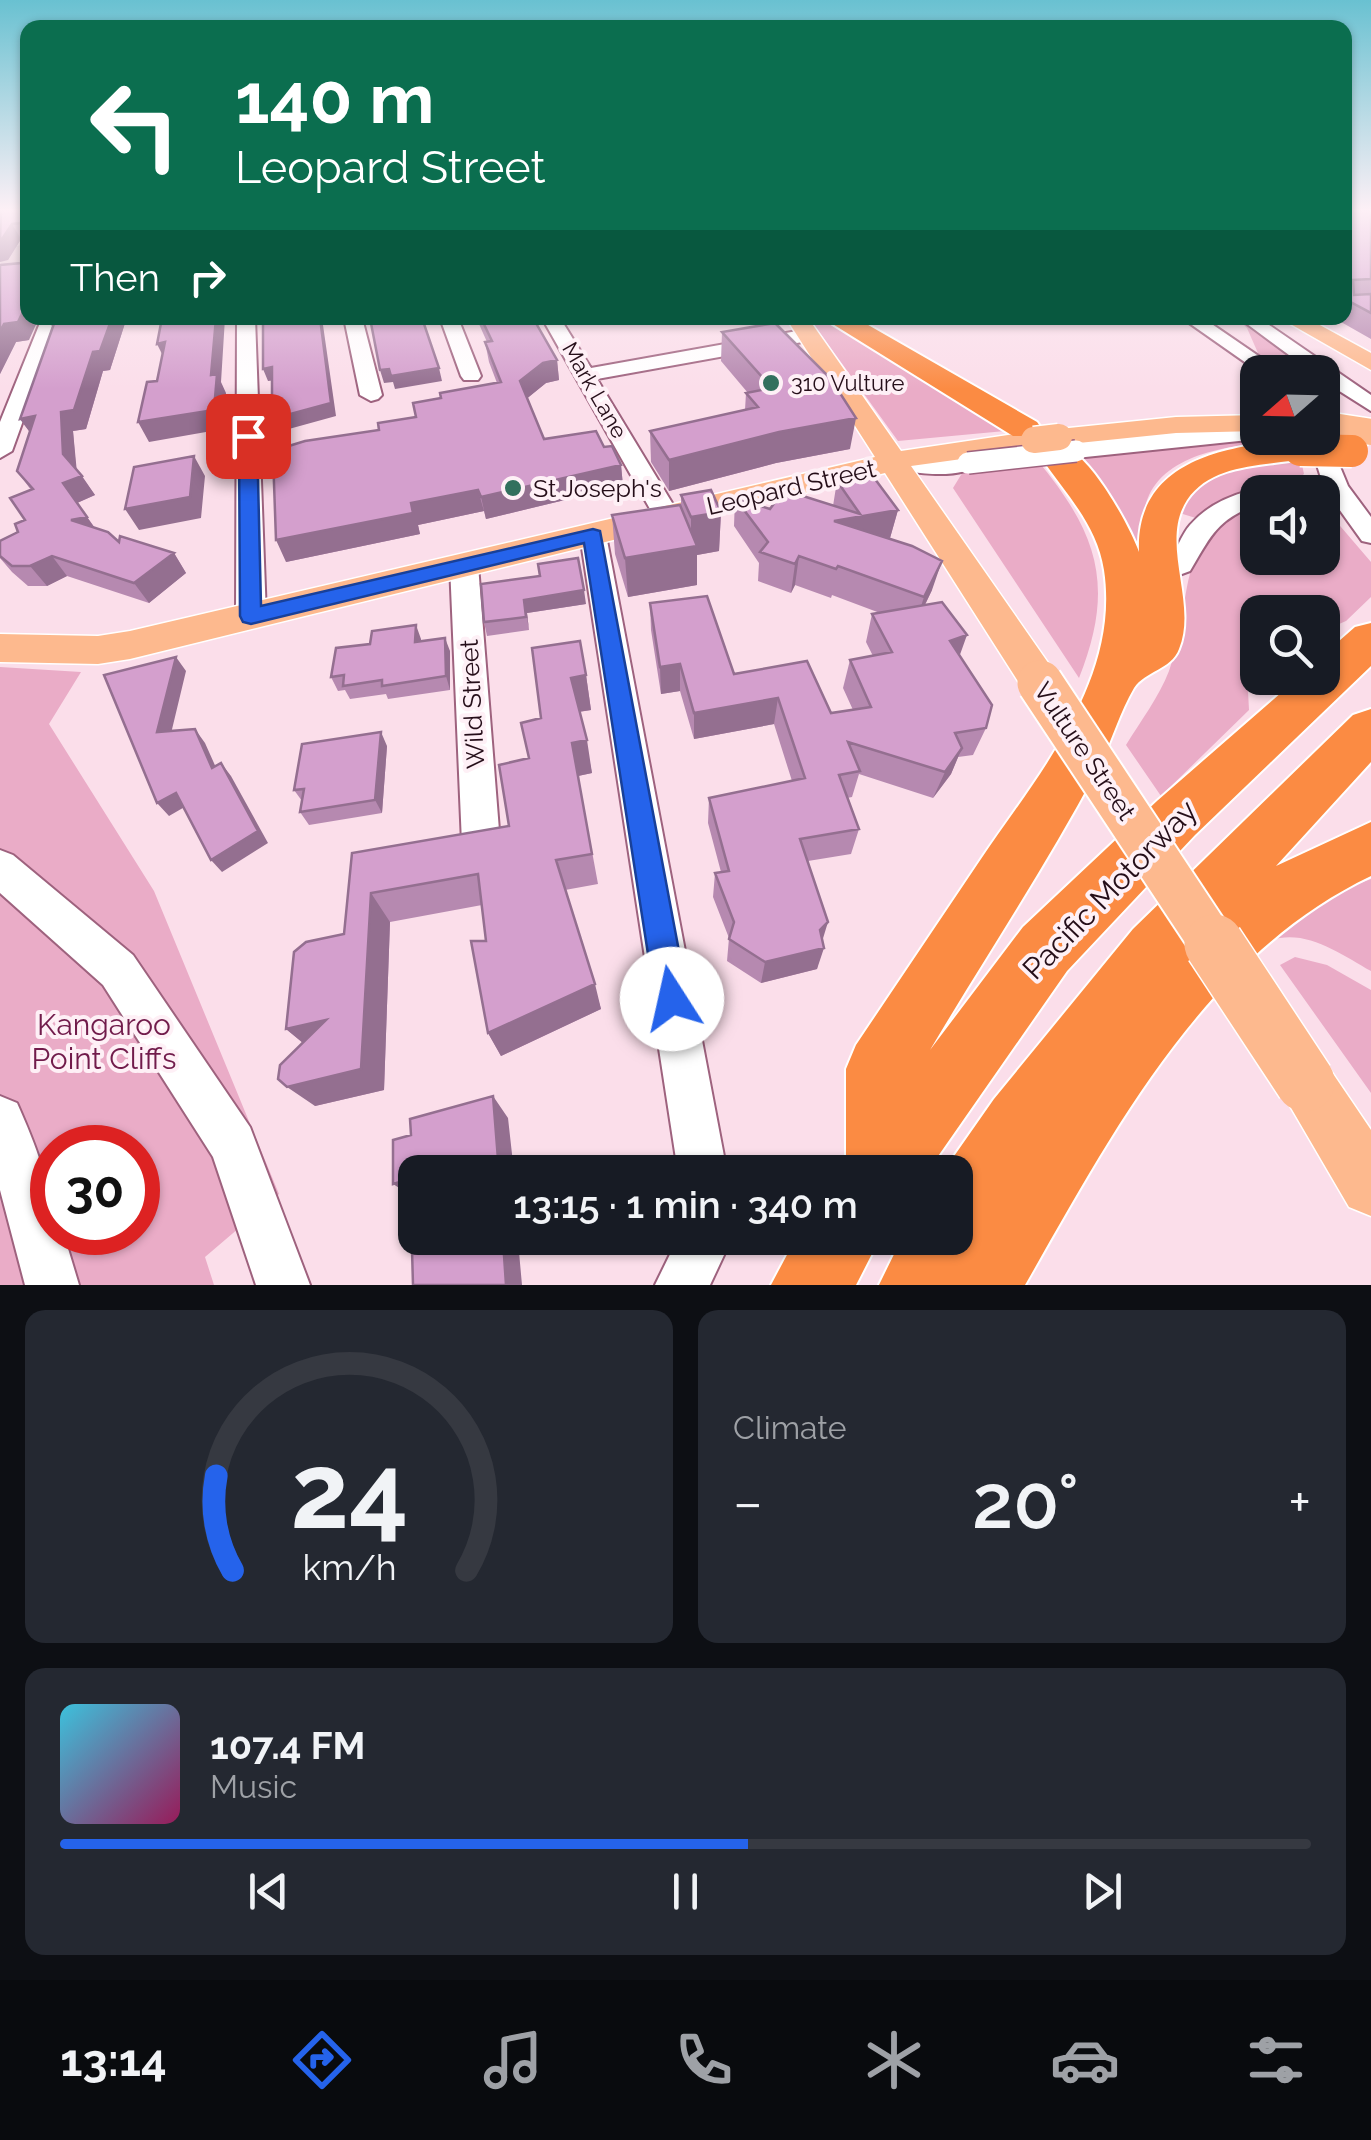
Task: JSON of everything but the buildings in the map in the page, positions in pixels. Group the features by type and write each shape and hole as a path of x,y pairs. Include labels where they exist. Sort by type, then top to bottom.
{"highway":[{"path":"850,325 966,390 1025,429"},
{"path":"1119,672 1157,649 1164,627 1160,515 1178,487 1202,470 1230,459 1348,431 1371,450"},
{"path":"883,1155 880,1069 937,974 1047,808 1104,710 1126,646 1128,597 1120,551 1065,449"},
{"name":"Pacific Motorway","path":"895,1155 1045,950 1176,818 1371,639"},
{"path":"973,1193 1018,1124 1155,951 1371,729"},
{"path":"981,1285 1084,1115 1179,990 1248,920 1283,893 1318,871 1371,848"},
{"path":"811,1285 830,1255"},
{"path":"919,1285 935,1255"}],"main road":[{"path":"1303,325 1371,363"},
{"name":"Vulture Street","path":"802,326 1371,1185"},
{"name":"Leopard Street","path":"0,648 98,650 895,462 1065,449 1176,424 1240,424"},
{"path":"1304,1082 1371,1146"}],"street":[{"path":"0,451 48,325"},
{"path":"246,325 251,616"},
{"path":"355,325 371,395"},
{"path":"451,325 471,376"},
{"name":"Mark Lane","path":"556,325 667,516"},
{"path":"1201,325 1245,355"},
{"path":"1237,325 1256,355"},
{"path":"1257,325 1293,355"},
{"path":"588,375 802,326"},
{"path":"1296,475 1348,431 1371,535"},
{"path":"1065,449 1240,434"},
{"path":"1163,572 1180,564 1189,540 1204,522 1240,503"},
{"path":"593,535 701,1155"},
{"name":"Wild Street","path":"464,564 480,843"},
{"path":"0,868 118,970 233,1144 283,1285"},
{"path":"0,1120 20,1171 52,1285"},
{"path":"682,1285 697,1255"}],"green space":[{"path":"814,325 832,325 1005,431 898,441"},
{"path":"1244,325 1291,355 1259,355 1247,328"},
{"path":"1240,441 1240,446 1188,460 1168,472 1154,487 1145,508 1144,527 1156,586 1076,457"},
{"path":"1301,460 1304,474 1240,475 1240,498 1199,519 1173,511 1216,477 1263,463"},
{"path":"1038,461 1075,513 1095,563 1096,616 1079,678 953,488 964,470"},
{"path":"1240,514 1240,575 1340,575 1340,526 1371,562 1371,597 1340,624 1340,595 1240,595 1240,695 1248,695 1249,710 1161,796 1126,745 1169,671 1198,553 1210,535"},
{"name":"Kangaroo Point Cliffs","path":"0,667 81,672 49,724 154,891 279,1194 205,1257 214,1285 0,1285"},
{"path":"1371,879 1371,971 1307,939 1266,942 1315,900"},
{"path":"1295,957 1327,965 1371,990 1371,1093 1280,965"}],"place":[{"name":"310 Vulture","path":"771,383"},
{"name":"St Joseph's","path":"513,488"}],"route":[{"path":"248,436 251,616 593,535 672,999"}]}
